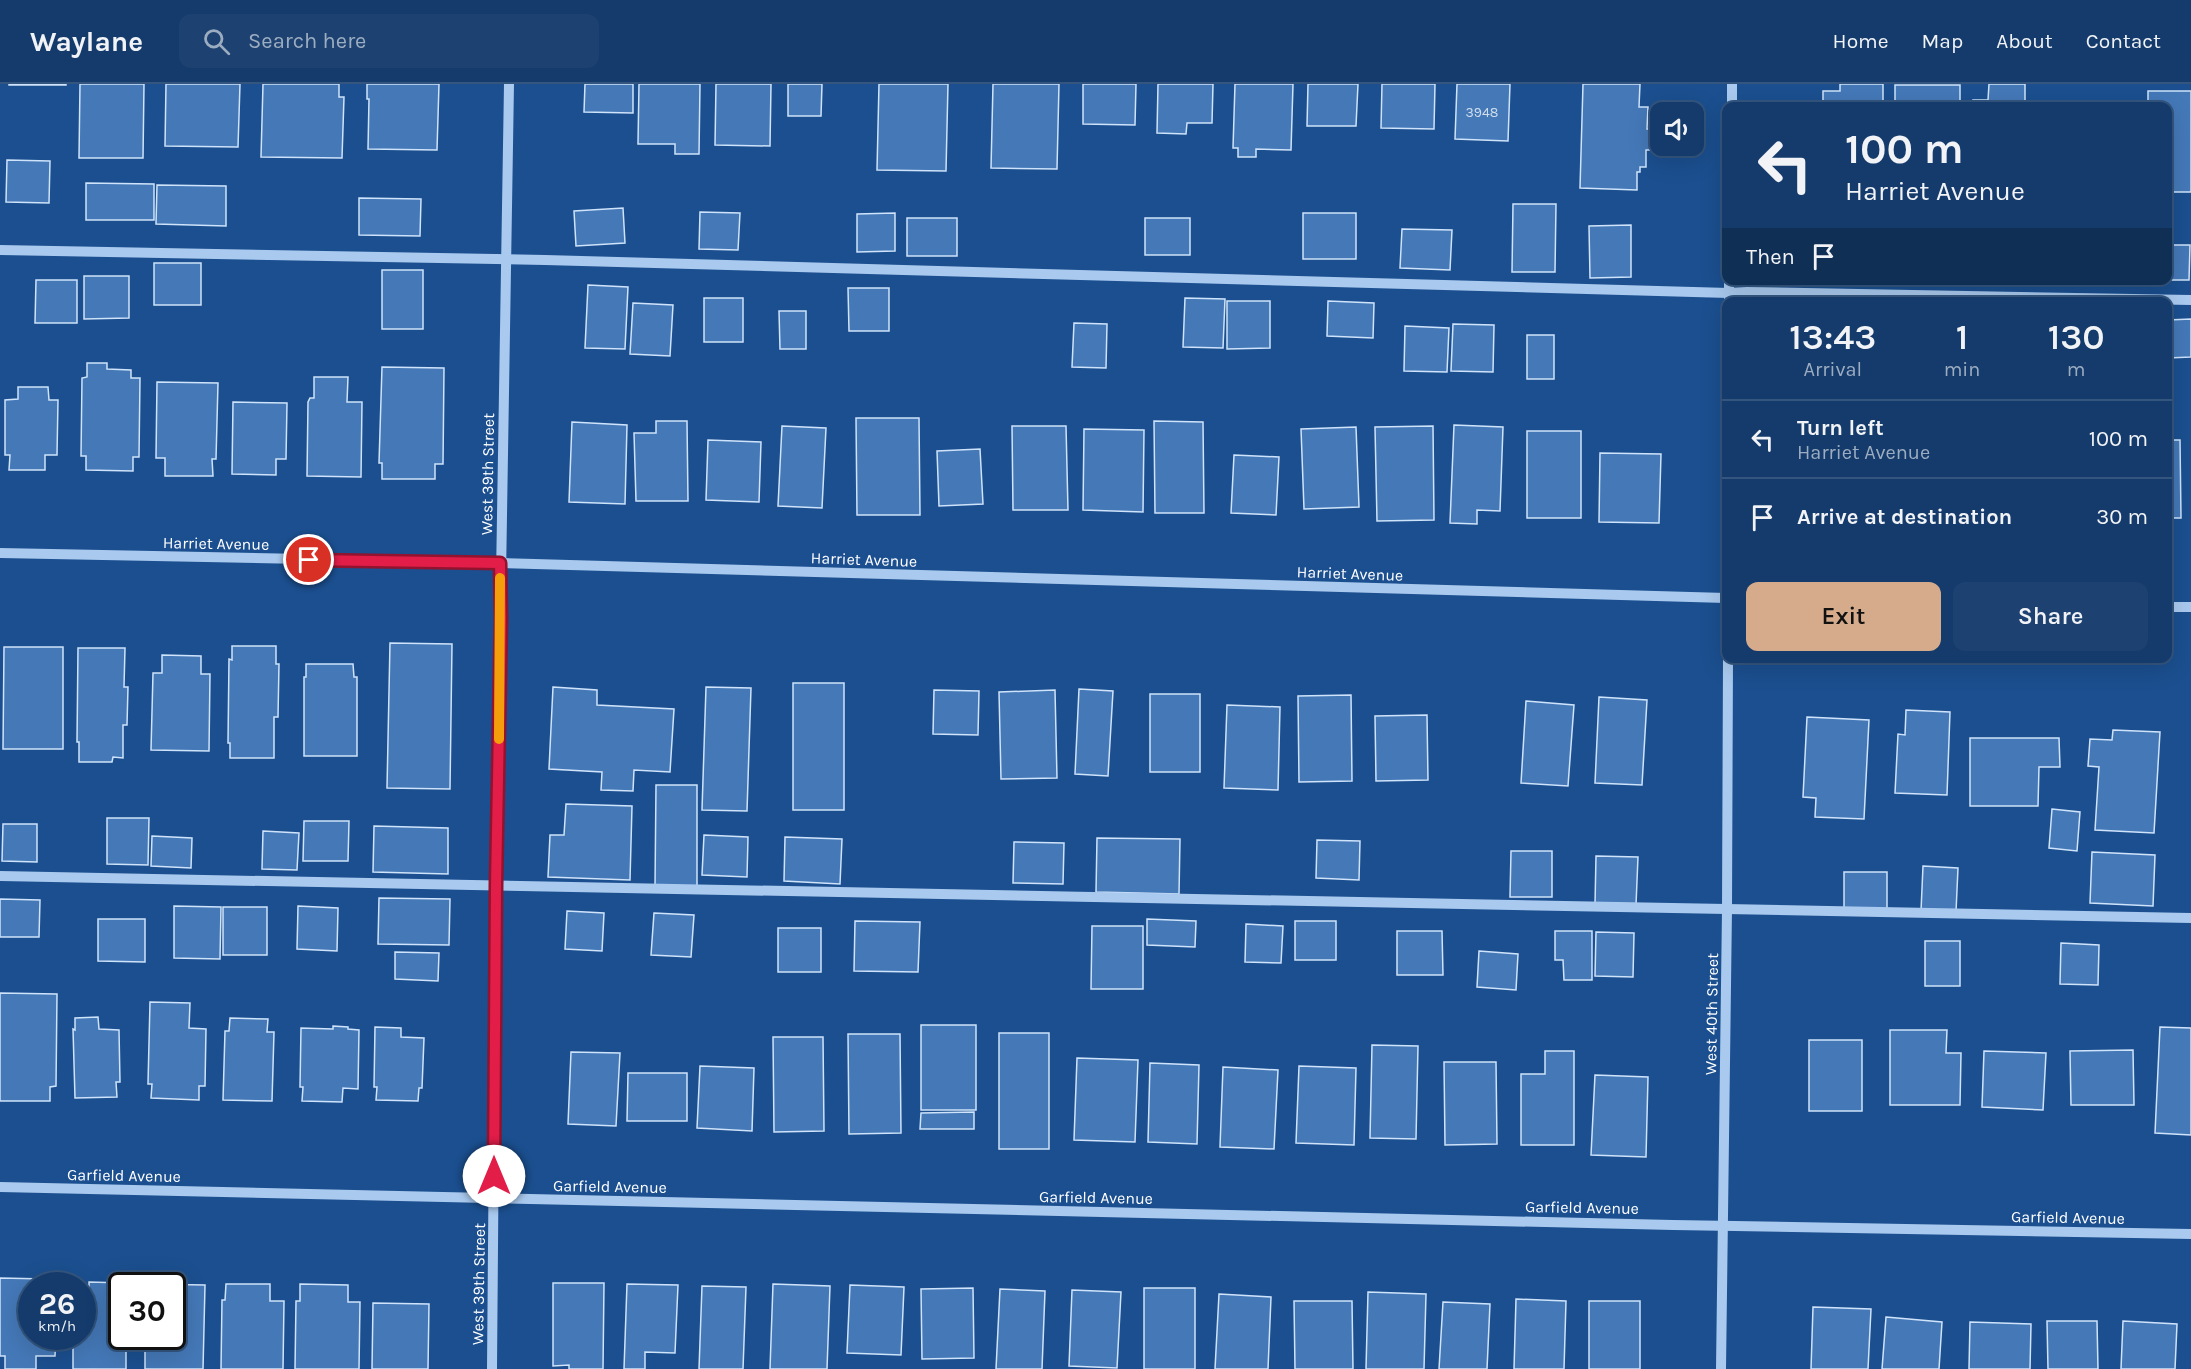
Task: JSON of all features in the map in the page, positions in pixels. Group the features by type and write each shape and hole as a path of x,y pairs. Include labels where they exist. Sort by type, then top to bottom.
{"street":[{"name":"West 39th Street","path":"492,1369 500,563 509,84"},
{"path":"1732,84 1732,102"},
{"path":"0,250 506,261 1729,297 1788,292 2040,297"},
{"path":"2172,300 2191,300"},
{"name":"Harriet Avenue","path":"0,553 500,563 1722,598"},
{"path":"2172,607 2191,608"},
{"name":"West 40th Street","path":"1721,1369 1728,663"},
{"path":"0,876 2191,918"},
{"name":"Garfield Avenue","path":"0,1187 2191,1234"}],"building":[{"path":"66,84 66,85 9,85"},
{"path":"80,84 144,84 143,158 79,158"},
{"path":"166,84 240,84 238,147 165,146"},
{"path":"263,84 339,84 339,97 344,97 342,158 261,157"},
{"path":"367,84 439,84 437,150 368,149"},
{"path":"585,84 633,84 633,113 584,112"},
{"path":"639,84 700,84 699,154 675,154 675,144 638,144"},
{"path":"716,84 771,84 770,146 715,145"},
{"path":"788,84 822,84 821,116 788,116"},
{"path":"879,84 948,84 946,171 877,170"},
{"path":"993,84 1059,84 1057,169 991,168"},
{"path":"1083,84 1136,84 1135,125 1083,124"},
{"path":"1158,84 1213,84 1212,123 1187,123 1186,134 1157,133"},
{"path":"1235,84 1293,84 1291,150 1256,149 1256,157 1238,157 1238,148 1233,148"},
{"path":"1308,84 1358,84 1356,126 1307,126"},
{"path":"1382,84 1435,84 1434,129 1381,128"},
{"path":"1457,84 1510,84 1508,141 1455,139"},
{"path":"1583,84 1640,84 1639,107 1648,107 1647,129 1650,129 1650,150 1646,150 1646,167 1640,167 1640,172 1637,172 1637,190 1580,188"},
{"path":"1840,84 1883,84 1883,102 1823,102 1823,91 1840,91"},
{"path":"1989,84 2025,84 2025,102 1973,102 1973,100 1988,100"},
{"path":"1895,85 1960,85 1960,102 1895,102"},
{"path":"2148,91 2191,91 2191,192 2172,192 2172,102 2148,102"},
{"path":"7,160 50,161 49,203 6,202"},
{"path":"86,183 154,184 154,220 86,220"},
{"path":"157,185 226,186 226,226 156,224"},
{"path":"359,198 421,199 420,236 359,235"},
{"path":"1513,204 1556,204 1555,272 1512,272"},
{"path":"623,208 625,243 576,246 574,211"},
{"path":"700,212 740,213 738,250 699,249"},
{"path":"895,213 895,251 857,252 857,214"},
{"path":"1303,213 1356,213 1356,259 1303,259"},
{"path":"907,218 957,218 957,256 907,256"},
{"path":"1145,218 1190,218 1190,255 1145,255"},
{"path":"1631,225 1631,277 1590,278 1589,226"},
{"path":"1402,229 1452,230 1450,270 1400,268"},
{"path":"2172,245 2190,245 2189,280 2172,280"},
{"path":"154,263 201,263 201,305 154,305"},
{"path":"382,270 423,270 423,329 382,329"},
{"path":"84,276 129,276 129,318 84,319"},
{"path":"36,280 77,280 77,323 35,323"},
{"path":"588,285 628,287 625,349 585,348"},
{"path":"848,288 889,288 889,331 849,331"},
{"path":"704,298 743,298 743,342 704,342"},
{"path":"1185,298 1225,299 1223,348 1183,347"},
{"path":"1227,301 1270,301 1270,348 1227,349"},
{"path":"1328,301 1374,303 1373,338 1327,336"},
{"path":"633,303 673,305 670,356 630,354"},
{"path":"779,311 806,311 806,349 780,349"},
{"path":"2191,319 2191,357 2172,358 2172,320"},
{"path":"1074,323 1107,324 1106,368 1072,367"},
{"path":"1453,324 1494,325 1493,372 1451,371"},
{"path":"1405,326 1449,328 1447,372 1404,371"},
{"path":"1527,335 1554,335 1554,379 1527,379"},
{"path":"87,363 107,363 107,369 131,370 131,378 140,378 139,457 133,457 133,471 86,470 86,456 81,456 82,378 87,377"},
{"path":"382,367 444,368 443,464 435,464 435,479 382,479 382,463 379,463"},
{"path":"314,377 348,377 347,402 362,402 361,477 307,476 308,402 310,398 314,398"},
{"path":"157,382 218,383 216,459 212,459 213,476 165,476 165,458 156,458"},
{"path":"18,387 48,387 49,400 58,400 57,455 45,455 45,470 9,470 10,455 5,455 5,400 18,399"},
{"path":"233,402 287,403 286,459 276,459 276,475 232,474"},
{"path":"856,418 919,418 920,515 857,515"},
{"path":"656,421 687,421 688,501 636,501 634,433 656,433"},
{"path":"1154,421 1203,422 1204,513 1155,513"},
{"path":"572,422 627,425 625,504 569,502"},
{"path":"1454,425 1503,427 1500,511 1477,510 1477,524 1450,523"},
{"path":"782,426 826,428 822,508 778,506"},
{"path":"1012,426 1066,426 1068,510 1013,510"},
{"path":"1433,426 1434,520 1377,521 1375,427"},
{"path":"1356,427 1359,507 1304,509 1301,429"},
{"path":"1084,429 1144,430 1143,512 1083,510"},
{"path":"1527,431 1581,431 1581,518 1527,518"},
{"path":"708,440 761,442 759,502 706,500"},
{"path":"2172,440 2180,440 2181,518 2172,518"},
{"path":"980,449 983,504 939,506 937,451"},
{"path":"1600,453 1661,454 1659,523 1599,522"},
{"path":"1234,455 1279,457 1276,515 1231,513"},
{"path":"390,643 452,644 450,789 387,788"},
{"path":"232,646 276,646 276,664 279,664 278,717 274,717 274,758 230,758 230,743 228,743 229,659 232,660"},
{"path":"4,647 63,647 63,749 3,749"},
{"path":"78,648 125,648 124,687 128,687 127,725 123,725 123,758 113,757 112,762 79,762 79,742 77,742"},
{"path":"162,655 201,656 201,674 210,674 209,751 151,750 153,673 162,673"},
{"path":"306,664 353,664 354,677 357,677 357,756 304,756"},
{"path":"793,683 844,683 844,810 793,810"},
{"path":"553,687 597,690 597,705 674,709 670,772 634,770 633,791 601,790 602,772 549,769"},
{"path":"706,687 751,688 747,811 702,810"},
{"path":"1079,689 1113,691 1108,776 1075,774"},
{"path":"934,690 979,691 978,735 933,734"},
{"path":"1055,690 1057,778 1001,779 999,692"},
{"path":"1150,694 1200,694 1200,772 1150,772"},
{"path":"1351,695 1352,781 1299,782 1298,696"},
{"path":"1599,697 1647,700 1642,785 1595,783"},
{"path":"1526,701 1574,705 1568,786 1521,783"},
{"path":"1227,705 1280,707 1278,790 1224,788"},
{"path":"1906,710 1950,712 1947,795 1895,793 1898,734 1905,735"},
{"path":"1427,715 1428,780 1376,781 1375,716"},
{"path":"1807,717 1869,720 1864,819 1815,817 1816,798 1803,797"},
{"path":"2113,730 2160,732 2154,833 2095,830 2099,767 2088,766 2090,739 2112,740"},
{"path":"1970,738 2059,738 2060,767 2039,767 2038,806 1970,806"},
{"path":"656,785 697,785 697,887 655,887"},
{"path":"566,804 632,806 630,880 548,877 550,835 564,835"},
{"path":"2052,809 2080,812 2077,851 2049,848"},
{"path":"107,818 149,818 148,865 107,864"},
{"path":"304,821 349,821 348,861 303,861"},
{"path":"3,824 37,824 37,862 2,861"},
{"path":"374,826 448,828 448,874 373,872"},
{"path":"263,831 299,833 297,870 262,869"},
{"path":"704,835 748,837 747,877 702,875"},
{"path":"152,836 192,838 191,868 151,866"},
{"path":"785,837 842,839 840,884 784,881"},
{"path":"1097,838 1180,839 1179,894 1096,892"},
{"path":"1317,840 1360,841 1359,880 1316,878"},
{"path":"1014,842 1064,843 1063,884 1013,883"},
{"path":"1511,851 1552,851 1552,897 1510,897"},
{"path":"2092,852 2155,855 2153,906 2090,903"},
{"path":"1596,856 1638,857 1636,905 1595,904"},
{"path":"1923,866 1958,868 1956,912 1921,911"},
{"path":"1844,872 1887,872 1887,910 1844,910"},
{"path":"379,898 450,899 449,945 378,944"},
{"path":"0,899 40,900 39,937 0,937"},
{"path":"174,906 221,907 220,959 174,958"},
{"path":"298,906 338,908 337,951 297,949"},
{"path":"223,907 267,907 267,955 223,955"},
{"path":"567,911 604,913 602,951 565,949"},
{"path":"654,913 694,915 691,957 651,955"},
{"path":"98,919 145,919 145,962 98,961"},
{"path":"1147,919 1196,921 1195,947 1147,945"},
{"path":"855,921 920,922 918,972 854,971"},
{"path":"1295,921 1336,921 1336,960 1295,960"},
{"path":"1246,924 1283,926 1281,963 1245,962"},
{"path":"1092,926 1143,926 1143,989 1091,989"},
{"path":"778,928 821,928 821,972 778,972"},
{"path":"1397,931 1442,931 1443,975 1397,975"},
{"path":"1555,931 1592,931 1592,980 1564,980 1563,960 1555,960"},
{"path":"1596,932 1634,933 1633,977 1595,976"},
{"path":"1925,941 1960,941 1960,986 1925,986"},
{"path":"2061,943 2099,945 2098,985 2060,984"},
{"path":"1479,951 1518,954 1516,990 1477,987"},
{"path":"395,952 439,953 438,981 395,979"},
{"path":"0,993 57,994 56,1086 50,1087 50,1101 0,1101"},
{"path":"150,1002 190,1003 189,1028 206,1029 205,1086 199,1086 199,1100 151,1098 152,1084 148,1084"},
{"path":"98,1017 99,1029 119,1030 120,1082 116,1082 117,1097 75,1098 73,1029 75,1030 75,1018"},
{"path":"230,1018 268,1019 267,1032 274,1032 272,1101 223,1100 225,1031 229,1031"},
{"path":"921,1025 976,1025 976,1110 921,1110"},
{"path":"333,1026 359,1030 358,1089 343,1088 342,1102 302,1101 303,1087 300,1087 301,1028 333,1029"},
{"path":"375,1027 401,1028 401,1037 424,1038 422,1088 419,1088 418,1101 376,1100 377,1087 374,1087"},
{"path":"2160,1027 2191,1028 2191,1135 2155,1133"},
{"path":"1890,1030 1947,1030 1946,1053 1961,1053 1960,1105 1890,1105"},
{"path":"999,1033 1049,1033 1049,1149 999,1149"},
{"path":"848,1034 900,1034 901,1133 849,1134"},
{"path":"773,1037 823,1037 824,1131 774,1132"},
{"path":"1809,1040 1862,1040 1862,1111 1809,1111"},
{"path":"1372,1045 1418,1046 1416,1139 1370,1138"},
{"path":"2133,1050 2134,1105 2071,1105 2070,1051"},
{"path":"1545,1051 1574,1051 1574,1145 1521,1145 1521,1074 1545,1074"},
{"path":"1984,1051 2046,1053 2043,1110 1982,1107"},
{"path":"571,1052 620,1053 616,1126 568,1124"},
{"path":"1077,1058 1138,1060 1135,1142 1074,1140"},
{"path":"1444,1062 1496,1062 1497,1144 1445,1145"},
{"path":"1150,1063 1199,1065 1197,1144 1148,1142"},
{"path":"700,1066 754,1068 752,1131 697,1128"},
{"path":"1299,1066 1356,1068 1354,1145 1296,1143"},
{"path":"1223,1067 1278,1070 1274,1149 1220,1147"},
{"path":"628,1073 687,1073 687,1121 627,1121"},
{"path":"1595,1075 1648,1077 1646,1157 1591,1155"},
{"path":"974,1112 974,1129 920,1129 921,1113"},
{"path":"0,1278 18,1278 18,1350 55,1350 55,1356 36,1356 36,1369 5,1369 5,1356 0,1356"},
{"path":"96,1282 108,1283 108,1350 126,1350 126,1369 73,1369 73,1350 96,1350"},
{"path":"553,1283 604,1283 603,1369 569,1369 569,1365 553,1366"},
{"path":"226,1284 270,1284 270,1301 284,1301 283,1369 221,1369 222,1300 225,1300"},
{"path":"300,1284 348,1285 348,1302 360,1302 359,1369 295,1369 296,1301 300,1301"},
{"path":"627,1284 678,1285 675,1353 645,1352 645,1369 624,1369"},
{"path":"773,1284 830,1286 827,1369 770,1369"},
{"path":"186,1285 205,1285 203,1369 145,1369 145,1350 186,1350"},
{"path":"850,1285 904,1287 901,1355 847,1353"},
{"path":"702,1286 746,1287 743,1369 699,1369"},
{"path":"973,1288 974,1358 922,1359 921,1289"},
{"path":"1144,1288 1195,1288 1195,1369 1144,1369"},
{"path":"1000,1289 1045,1291 1042,1369 996,1369"},
{"path":"1072,1290 1121,1292 1117,1368 1069,1366"},
{"path":"1368,1292 1426,1294 1424,1369 1366,1369"},
{"path":"1219,1294 1271,1297 1268,1369 1215,1369"},
{"path":"1516,1299 1566,1301 1564,1369 1514,1369"},
{"path":"1294,1301 1352,1301 1353,1369 1295,1369"},
{"path":"1589,1301 1640,1301 1640,1369 1589,1369"},
{"path":"1443,1302 1490,1304 1487,1369 1439,1369"},
{"path":"373,1303 429,1304 428,1369 372,1369"},
{"path":"1813,1307 1871,1309 1868,1369 1811,1369"},
{"path":"1886,1317 1942,1322 1939,1369 1882,1369"},
{"path":"2047,1321 2097,1321 2098,1369 2048,1369"},
{"path":"2123,1321 2177,1324 2175,1369 2121,1369"},
{"path":"1970,1322 2031,1324 2030,1369 1969,1369"}],"slow traffic":[{"path":"499,739 500,578"}],"route":[{"path":"309,560 500,563 494,1176"}]}
